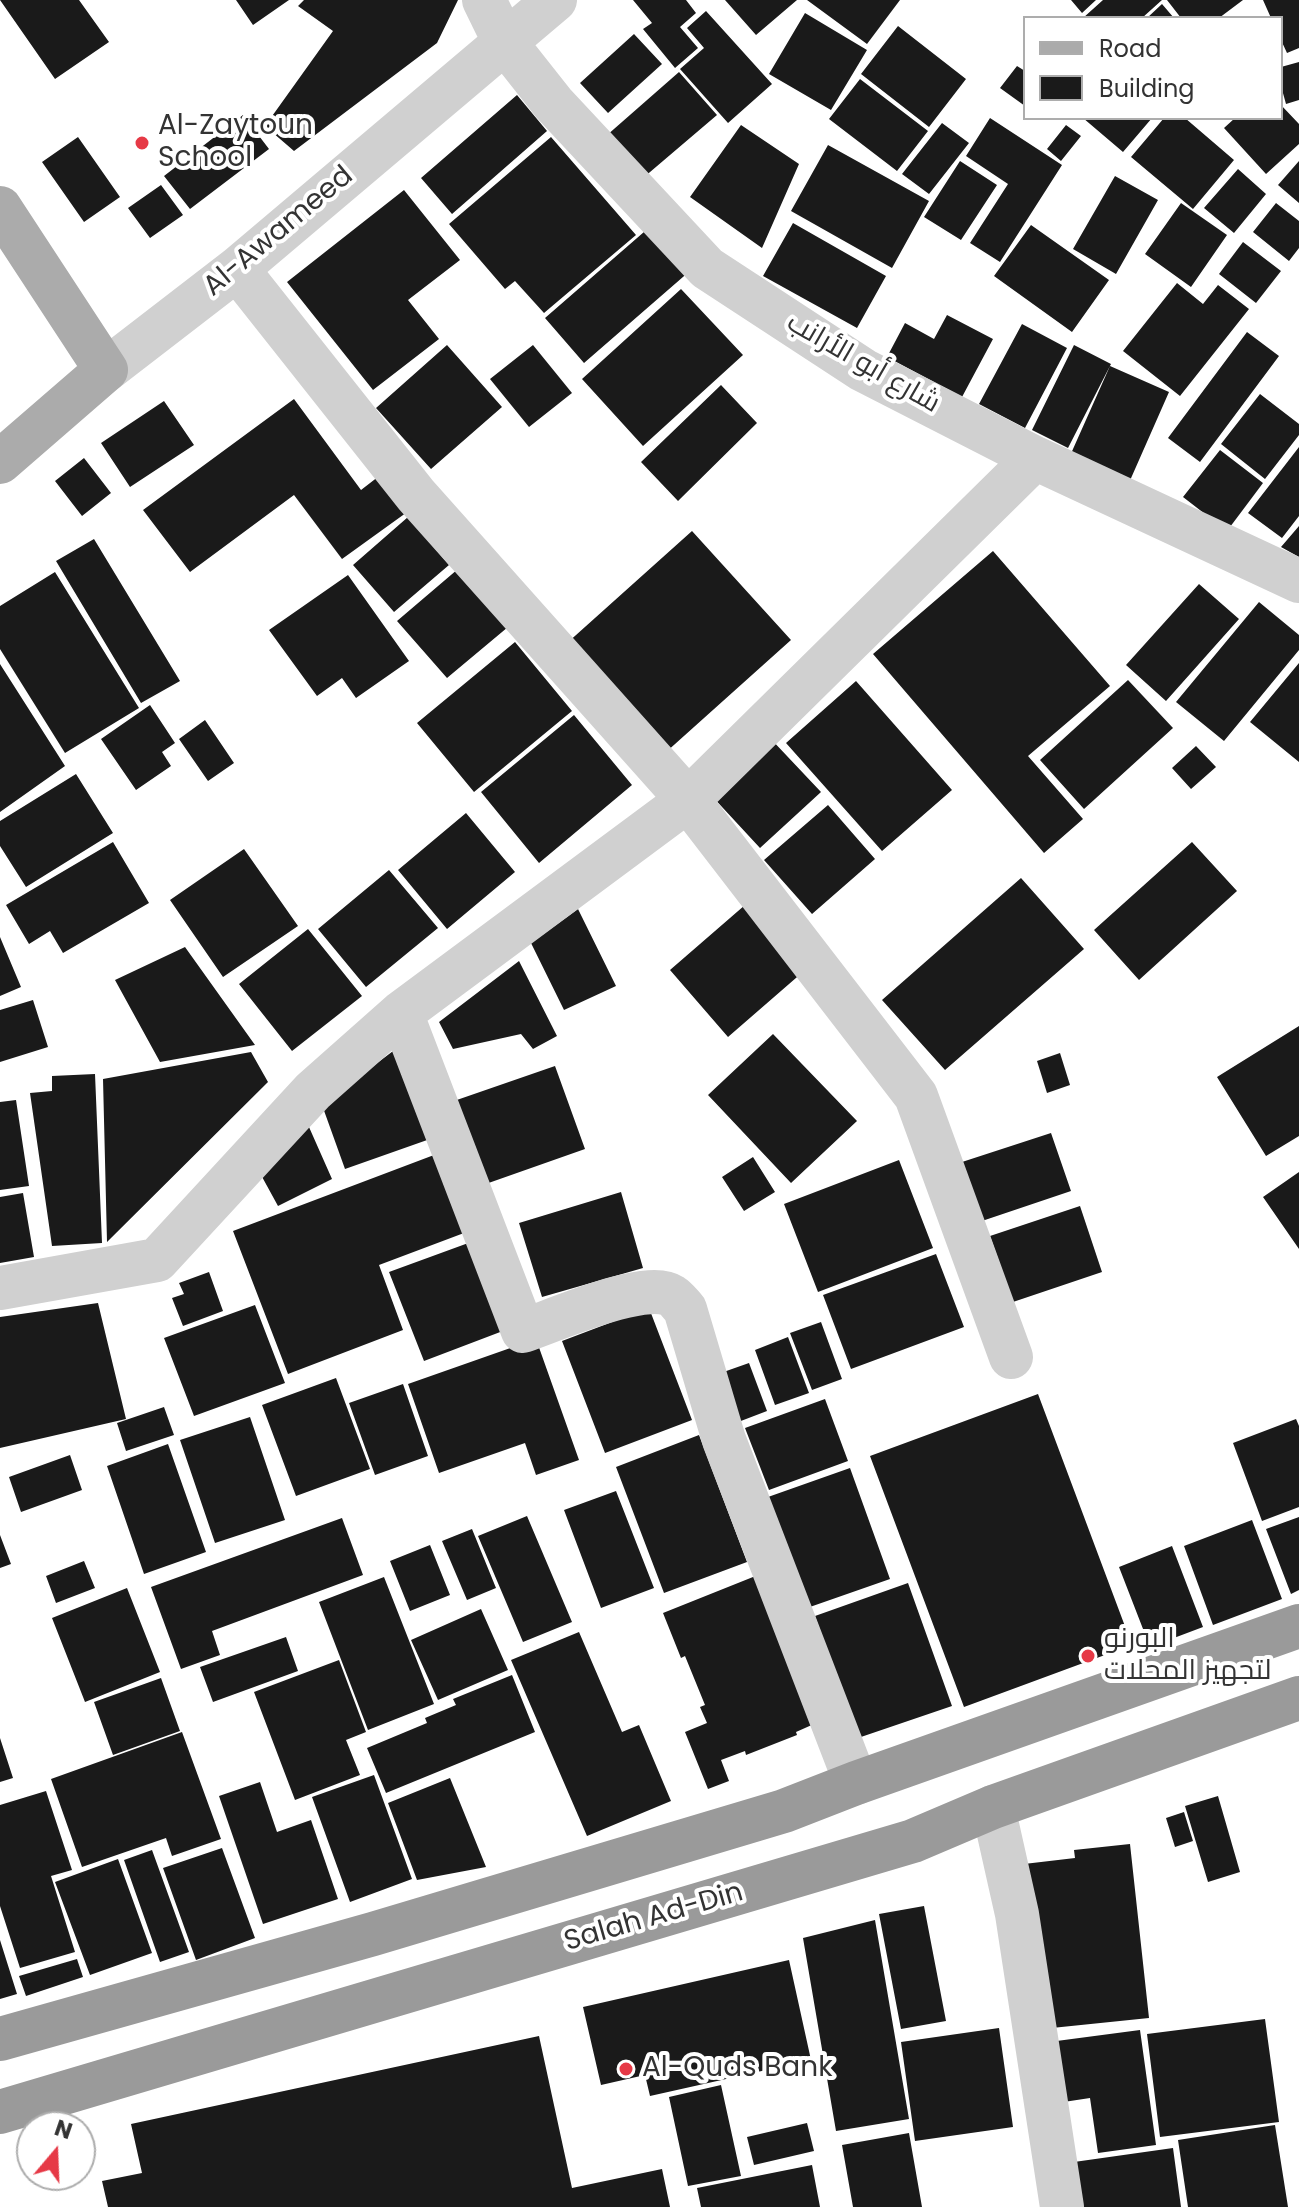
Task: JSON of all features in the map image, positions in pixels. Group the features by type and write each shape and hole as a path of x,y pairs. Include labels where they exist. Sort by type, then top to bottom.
{"highway":[{"path":"0,2039 373,1934 784,1811 1299,1626"},
{"name":"Salah Ad-Din","path":"0,2112 913,1841 993,1807 1299,1698"}],"main road":[{"path":"0,208 106,370"},
{"name":"Al-Awameed","path":"0,462 106,370"}],"street":[{"name":"شارع أبو الأرانب","path":"484,0 504,41 553,103 707,268 863,370 1035,458 1299,581"},
{"name":"Al-Awameed","path":"106,370 237,269 555,0"},
{"path":"237,269 416,495 688,800 916,1096 1011,1357"},
{"path":"0,1288 157,1260 313,1091 401,1013 688,800 1035,458"},
{"path":"401,1013 523,1331 642,1292 671,1295 685,1309 724,1440 856,1783"},
{"path":"993,1807 1017,1914 1062,2207"}],"building":[{"path":"0,0 79,0 109,42 55,79"},
{"path":"236,0 289,0 253,25"},
{"path":"304,0 458,0 437,43 294,151 265,126 333,31 298,6"},
{"path":"633,0 686,0 696,13 680,27 698,48 675,68 643,29 652,23"},
{"path":"725,0 797,0 756,35"},
{"path":"807,0 900,0 867,44"},
{"path":"1071,0 1096,0 1082,13"},
{"path":"1103,0 1162,0 1144,16 1085,16"},
{"path":"1167,0 1243,0 1222,16 1179,16"},
{"path":"1263,0 1299,0 1299,48 1287,53 1283,44 1283,16 1270,16"},
{"path":"1162,4 1172,16 1149,16"},
{"path":"706,11 772,84 728,123 680,69 704,48 687,28"},
{"path":"805,13 867,50 831,110 769,74"},
{"path":"898,26 966,79 929,127 861,74"},
{"path":"634,34 662,64 608,113 580,83"},
{"path":"1299,62 1299,100 1286,104 1283,93 1283,66"},
{"path":"1017,66 1023,70 1023,105 1000,88"},
{"path":"679,72 717,115 643,178 606,136"},
{"path":"860,79 928,131 897,171 829,119"},
{"path":"517,95 547,131 452,214 421,178"},
{"path":"1283,107 1299,124 1299,144 1266,174 1224,128 1233,120 1283,120"},
{"path":"243,115 269,149 190,209 164,176"},
{"path":"990,118 1062,165 1000,262 970,243 1008,184 966,156"},
{"path":"1085,120 1150,120 1123,152"},
{"path":"1162,120 1187,120 1234,160 1193,209 1131,157"},
{"path":"942,123 969,143 929,194 902,174"},
{"path":"741,125 799,164 762,248 690,197"},
{"path":"1066,125 1081,136 1061,161 1047,149"},
{"path":"78,137 120,197 84,222 42,162"},
{"path":"551,137 636,235 544,313 515,281 505,289 449,224"},
{"path":"828,145 929,201 892,268 791,211"},
{"path":"960,161 997,185 961,240 924,217"},
{"path":"1299,161 1299,203 1278,185"},
{"path":"1238,169 1266,194 1234,233 1204,208"},
{"path":"1115,176 1158,200 1116,274 1073,249"},
{"path":"161,185 183,215 150,238 128,208"},
{"path":"404,190 460,260 408,300 439,339 373,390 287,282"},
{"path":"1181,203 1227,235 1191,287 1145,254"},
{"path":"1276,203 1299,221 1299,248 1289,261 1253,232"},
{"path":"793,223 886,276 857,328 763,276"},
{"path":"652,225 691,270 584,363 545,318"},
{"path":"1031,225 1109,280 1072,332 994,276"},
{"path":"1243,242 1281,271 1256,303 1219,274"},
{"path":"1177,283 1203,304 1218,285 1249,309 1180,396 1123,351"},
{"path":"681,289 743,355 643,446 582,379"},
{"path":"947,315 993,339 962,397 887,357 905,323 934,339"},
{"path":"1022,324 1067,348 1025,428 979,404"},
{"path":"1247,332 1279,356 1200,462 1168,438"},
{"path":"447,345 502,407 431,469 376,408"},
{"path":"533,345 572,393 529,427 490,379"},
{"path":"1074,345 1111,364 1068,448 1032,430"},
{"path":"1110,366 1169,392 1128,485 1069,458"},
{"path":"721,385 757,423 678,501 641,462"},
{"path":"1260,394 1299,424 1299,435 1265,479 1221,444"},
{"path":"294,399 361,490 383,473 410,510 342,559 294,495 190,572 143,510"},
{"path":"164,401 194,445 130,487 101,443"},
{"path":"1299,447 1299,516 1282,538 1248,513"},
{"path":"1220,450 1263,483 1227,531 1183,497"},
{"path":"84,458 111,493 82,516 55,481"},
{"path":"408,517 449,565 394,612 353,565"},
{"path":"1299,526 1299,557 1281,547"},
{"path":"692,531 791,640 665,753 566,644"},
{"path":"94,539 180,681 141,703 56,561"},
{"path":"993,551 1110,686 1028,756 1083,819 1044,853 873,654"},
{"path":"458,569 508,627 447,678 397,621"},
{"path":"55,572 139,708 65,753 0,649 0,606"},
{"path":"348,575 409,661 356,698 342,678 317,696 269,630"},
{"path":"1199,584 1239,619 1166,701 1126,665"},
{"path":"1259,602 1299,635 1299,650 1224,741 1176,702"},
{"path":"515,642 572,711 474,792 417,723"},
{"path":"1299,663 1299,762 1250,722"},
{"path":"0,664 65,766 0,812"},
{"path":"1128,680 1173,728 1084,809 1040,760"},
{"path":"856,681 952,790 882,851 786,743"},
{"path":"150,705 175,743 162,752 171,766 136,790 101,739"},
{"path":"574,715 632,785 539,863 481,792"},
{"path":"205,720 234,763 208,781 179,739"},
{"path":"770,738 821,792 760,848 710,794"},
{"path":"1196,746 1216,767 1191,789 1172,768"},
{"path":"76,774 113,833 26,887 0,846 0,821"},
{"path":"828,805 875,859 812,914 764,860"},
{"path":"466,813 515,872 447,929 398,870"},
{"path":"113,842 149,903 63,953 50,931 29,944 6,905"},
{"path":"1192,842 1237,891 1139,980 1094,930"},
{"path":"244,849 298,926 223,977 170,900"},
{"path":"389,870 438,928 366,987 318,929"},
{"path":"1021,878 1084,949 945,1070 882,1000"},
{"path":"745,905 804,971 728,1037 670,970"},
{"path":"578,909 616,986 564,1010 531,943"},
{"path":"308,929 362,996 292,1051 239,984"},
{"path":"0,937 21,987 0,996"},
{"path":"185,947 255,1045 160,1062 115,980"},
{"path":"519,961 557,1036 533,1049 521,1034 453,1049 439,1022"},
{"path":"33,1000 48,1047 0,1062 0,1010"},
{"path":"1299,1026 1299,1136 1266,1156 1217,1077"},
{"path":"773,1034 857,1121 791,1183 708,1095"},
{"path":"397,1048 430,1139 345,1169 322,1105"},
{"path":"251,1052 268,1082 107,1242 103,1079"},
{"path":"1060,1053 1070,1085 1047,1093 1037,1061"},
{"path":"555,1066 585,1149 480,1186 451,1102"},
{"path":"95,1074 102,1243 52,1246 30,1093 52,1091 52,1076"},
{"path":"16,1100 29,1186 0,1190 0,1102"},
{"path":"305,1118 332,1179 278,1206 255,1164"},
{"path":"1051,1133 1071,1191 982,1221 962,1162"},
{"path":"434,1155 464,1233 379,1265 403,1330 288,1374 233,1231"},
{"path":"753,1157 775,1192 744,1211 722,1177"},
{"path":"899,1160 933,1248 818,1292 784,1204"},
{"path":"1299,1172 1299,1249 1263,1197"},
{"path":"621,1192 643,1268 542,1297 519,1223"},
{"path":"23,1193 34,1257 0,1263 0,1197"},
{"path":"1080,1206 1102,1272 1013,1302 990,1236"},
{"path":"482,1238 516,1326 424,1361 389,1272"},
{"path":"936,1254 964,1327 851,1369 823,1295"},
{"path":"209,1272 223,1311 183,1326 172,1298 184,1294 179,1283"},
{"path":"98,1303 126,1419 0,1448 0,1317"},
{"path":"255,1305 285,1383 194,1416 164,1338"},
{"path":"649,1308 692,1420 605,1453 562,1341"},
{"path":"821,1322 842,1379 812,1390 790,1333"},
{"path":"788,1337 809,1393 775,1405 755,1350"},
{"path":"536,1339 579,1460 536,1475 525,1443 439,1473 408,1384"},
{"path":"749,1363 767,1411 733,1424 715,1375"},
{"path":"336,1378 370,1469 296,1496 262,1405"},
{"path":"403,1384 428,1456 375,1475 349,1403"},
{"path":"1038,1394 1132,1645 964,1707 870,1456"},
{"path":"825,1399 848,1461 769,1490 745,1428"},
{"path":"164,1407 174,1435 126,1451 117,1423"},
{"path":"250,1417 285,1520 215,1543 180,1440"},
{"path":"1296,1419 1299,1426 1299,1507 1262,1521 1233,1443"},
{"path":"699,1435 747,1562 664,1593 616,1467"},
{"path":"168,1444 206,1552 144,1574 107,1466"},
{"path":"70,1455 82,1490 21,1512 9,1477"},
{"path":"850,1468 890,1579 807,1608 768,1497"},
{"path":"616,1491 654,1588 601,1608 564,1510"},
{"path":"527,1516 572,1622 523,1642 478,1536"},
{"path":"1299,1517 1299,1590 1291,1594 1266,1529"},
{"path":"342,1518 363,1575 212,1631 220,1655 181,1669 151,1587"},
{"path":"1252,1520 1282,1599 1213,1625 1184,1546"},
{"path":"472,1529 496,1588 467,1600 442,1541"},
{"path":"0,1535 11,1564 0,1568"},
{"path":"430,1545 450,1595 410,1611 390,1561"},
{"path":"1172,1546 1203,1627 1150,1647 1119,1567"},
{"path":"84,1561 95,1588 56,1603 46,1576"},
{"path":"763,1573 823,1720 796,1732 797,1735 746,1755 745,1751 721,1760 729,1781 708,1789 685,1732 707,1723 700,1707 705,1705 663,1613"},
{"path":"384,1577 434,1704 368,1730 319,1602"},
{"path":"908,1583 952,1706 858,1738 815,1616"},
{"path":"127,1588 160,1672 85,1702 52,1618"},
{"path":"481,1609 508,1670 438,1700 411,1640"},
{"path":"579,1632 622,1732 639,1725 671,1801 587,1836 511,1660"},
{"path":"286,1637 298,1671 213,1702 200,1667"},
{"path":"339,1660 366,1732 346,1740 360,1775 295,1800 254,1692"},
{"path":"512,1675 535,1732 386,1793 367,1748 427,1723 425,1718 456,1705 453,1699"},
{"path":"161,1678 180,1731 113,1755 94,1702"},
{"path":"182,1732 221,1839 172,1856 166,1838 82,1867 51,1779"},
{"path":"0,1738 13,1778 0,1782"},
{"path":"374,1775 412,1879 350,1902 312,1797"},
{"path":"450,1778 486,1867 417,1880 388,1803"},
{"path":"260,1782 277,1832 311,1820 338,1899 263,1924 219,1796"},
{"path":"46,1791 72,1870 51,1876 75,1952 20,1968 0,1906 0,1805"},
{"path":"1218,1796 1240,1872 1208,1882 1185,1806"},
{"path":"1184,1812 1193,1841 1175,1847 1166,1818"},
{"path":"1130,1844 1149,2018 1042,2029 1024,1864 1075,1858 1074,1850"},
{"path":"222,1848 255,1938 196,1960 163,1868"},
{"path":"152,1850 189,1952 160,1962 124,1860"},
{"path":"118,1859 152,1953 90,1975 55,1882"},
{"path":"924,1906 946,2021 901,2029 879,1914"},
{"path":"875,1920 909,2119 836,2131 803,1938"},
{"path":"0,1940 17,1994 0,1999"},
{"path":"77,1959 83,1977 26,1996 19,1976"},
{"path":"789,1960 811,2060 650,2096 645,2075 601,2085 583,2007"},
{"path":"1265,2019 1279,2122 1160,2137 1147,2034"},
{"path":"999,2028 1013,2127 915,2141 901,2042"},
{"path":"1140,2030 1156,2145 1098,2153 1090,2098 1057,2103 1049,2042"},
{"path":"539,2036 572,2188 662,2169 670,2207 108,2207 102,2181 142,2173 131,2124"},
{"path":"721,2085 741,2176 688,2186 669,2097"},
{"path":"807,2123 814,2151 754,2165 747,2137"},
{"path":"1275,2125 1288,2207 1188,2207 1178,2140"},
{"path":"909,2133 922,2207 853,2207 842,2145"},
{"path":"1173,2148 1181,2207 1080,2207 1074,2162"},
{"path":"812,2165 820,2207 701,2207 697,2188"}],"place":[{"name":"Al-Zaytoun School","path":"142,143"},
{"name":"البورنو لتجهيز المحلات","path":"1088,1656"},
{"name":"Al-Quds Bank","path":"626,2069"}]}
